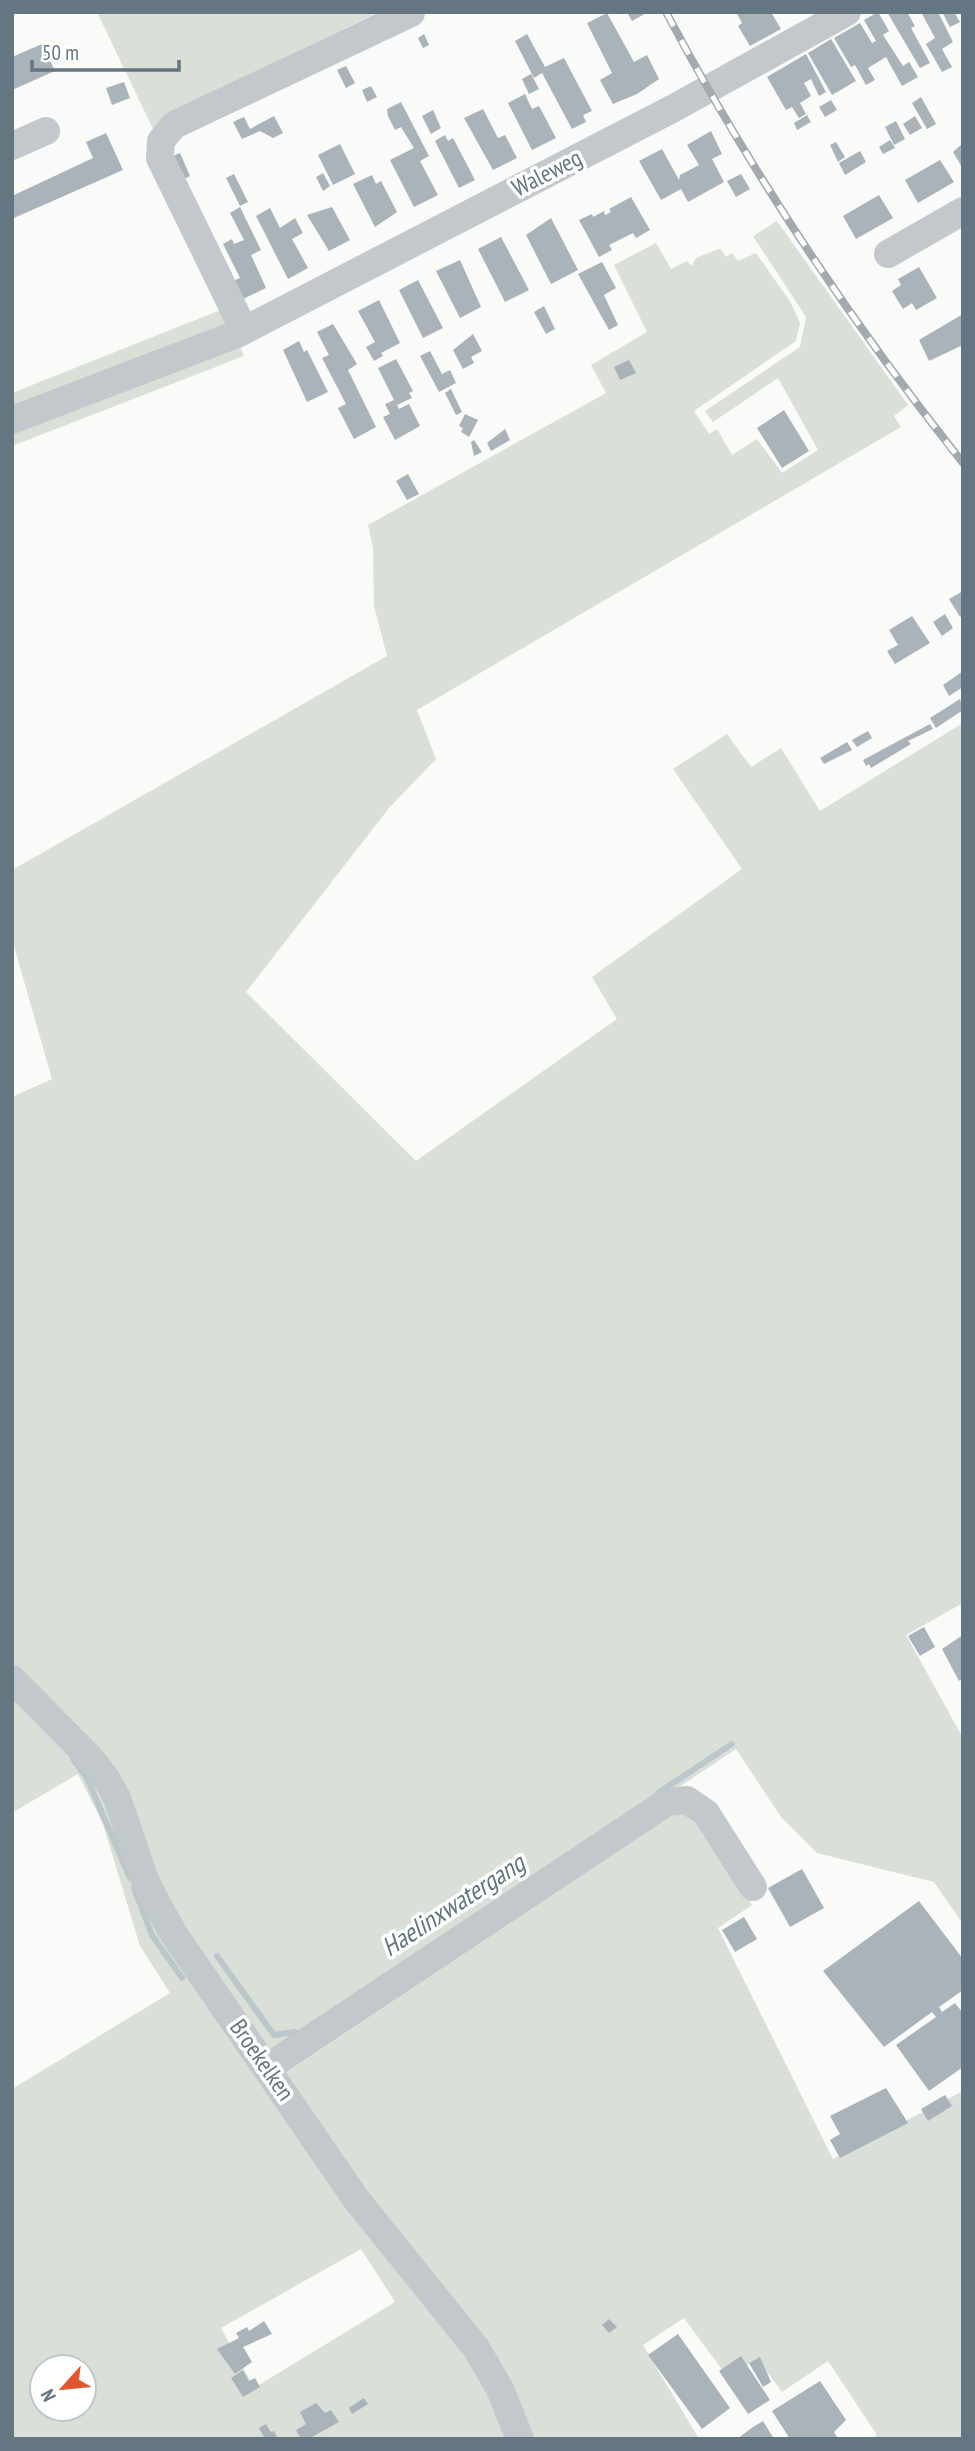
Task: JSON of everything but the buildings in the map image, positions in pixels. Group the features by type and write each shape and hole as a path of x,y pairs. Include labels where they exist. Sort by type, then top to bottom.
{"street":[{"name":"Waleweg","path":"12,420 244,330 661,114 847,12"},
{"path":"244,330 160,158 161,141 174,125 411,13"},
{"path":"12,146 46,131"},
{"path":"888,254 963,211"},
{"name":"Broekelken","path":"12,1679 91,1759 107,1780 159,1910 364,2210 476,2348 500,2389 520,2439"},
{"path":"268,2067 667,1802 687,1800 706,1813 753,1887"}],"shaded area":[{"path":"97,12 379,12 178,109 154,131"},
{"path":"777,221 908,405 894,416 901,427 417,710 436,759 389,808 246,992 416,1161 617,1019 592,977 742,869 673,769 727,734 751,767 781,748 820,811 963,723 963,1603 906,1635 963,1738 963,1924 934,1882 817,1853 781,1817 736,1749 673,1791 668,1807 701,1816 752,1905 718,1928 833,2159 963,2091 963,2439 872,2439 877,2435 828,2361 782,2392 757,2358 729,2379 684,2318 643,2345 699,2439 12,2439 12,2089 170,1993 140,1946 103,1824 78,1774 12,1813 12,1717 15,1716 12,1713 12,1097 52,1079 12,939 12,870 387,656 374,606 373,548 368,525 606,393 591,365 647,332 614,265 656,243 671,269 687,261 692,266 696,258 718,249 721,249 726,257 732,253 738,261 756,253 791,303 800,323 796,341 694,411 709,434 717,429 732,455 757,439 782,473 818,450 778,378 713,422 705,411 800,347 806,317 753,236","holes":["361,2249 395,2302 254,2388 221,2328"]},
{"path":"223,309 244,356 12,446 12,393"}],"waterway":[{"name":"Haelinxwatergang","path":"658,1793 732,1744"},
{"name":"Haelinxwatergang","path":"73,1759 87,1778 130,1878"},
{"name":"Haelinxwatergang","path":"134,1888 152,1935 182,1978"},
{"name":"Haelinxwatergang","path":"217,1956 274,2035 295,2032"}],"railway":[{"path":"666,12 732,130 804,244 881,355 963,463"}]}
